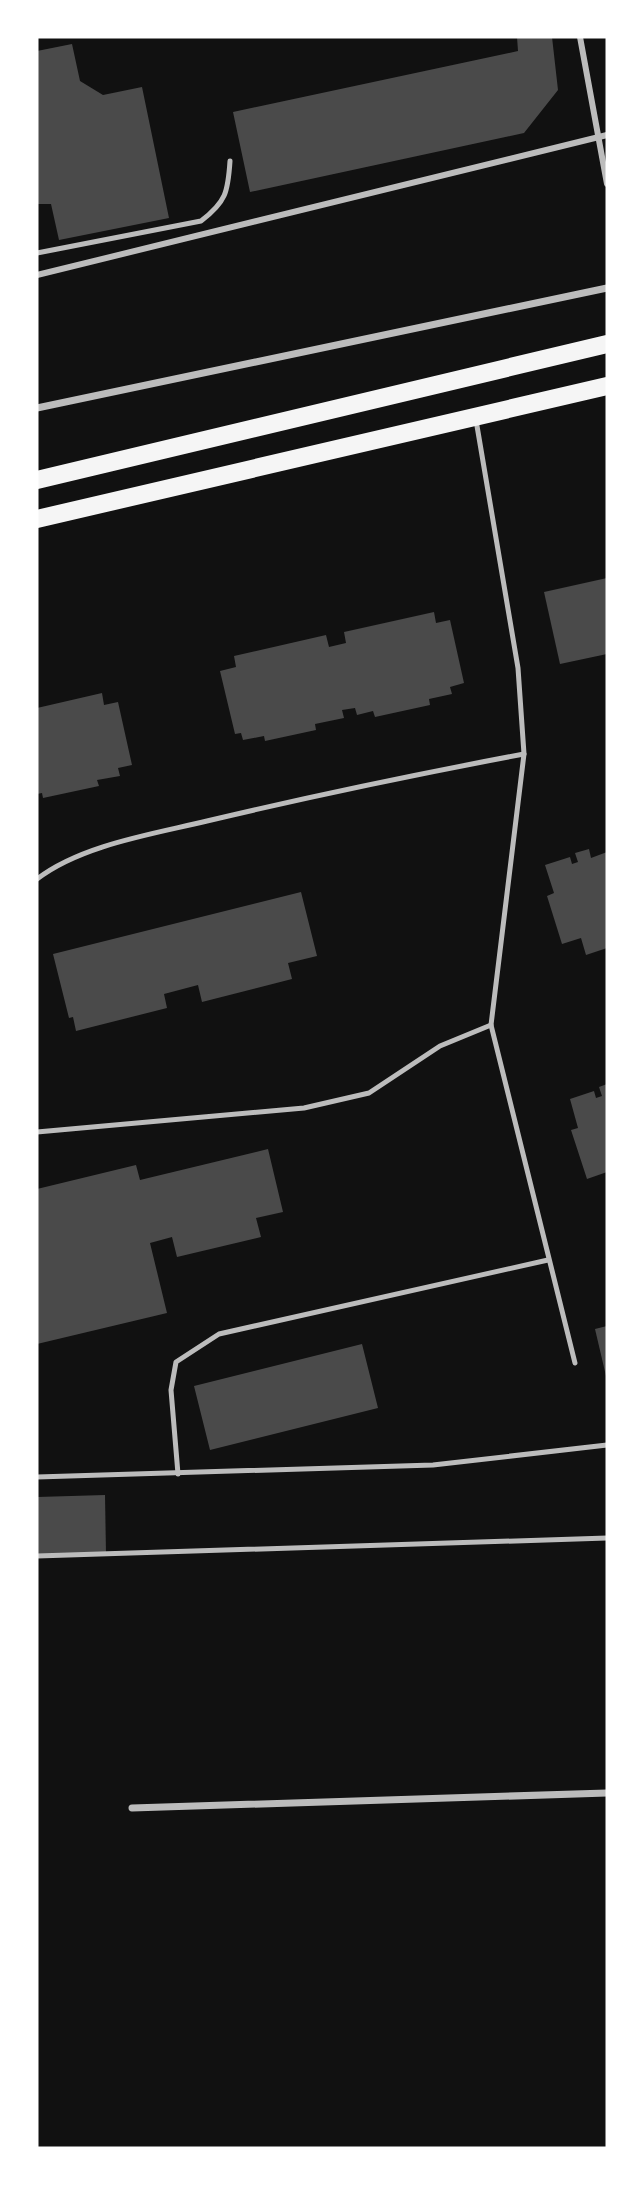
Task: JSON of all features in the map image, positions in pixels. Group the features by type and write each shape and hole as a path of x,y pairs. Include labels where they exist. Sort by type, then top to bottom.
{"main road":[{"path":"37,480 607,344"},
{"path":"37,519 607,386"}],"street":[{"path":"580,37 607,184"},
{"path":"37,275 607,135"},
{"path":"37,408 607,288"},
{"path":"132,1808 607,1793"}],"lane":[{"path":"37,253 201,221 220,206 229,185 230,161"},
{"path":"475,417 518,668 524,754 491,1026 575,1363"},
{"path":"37,879 51,868 121,841 356,785 524,754"},
{"path":"37,1132 317,1105 369,1093 440,1046 491,1026"},
{"path":"178,1474 171,1390 176,1362 219,1334 548,1260"},
{"path":"37,1476 433,1465 607,1445"},
{"path":"37,1556 607,1538"}],"building":[{"path":"517,37 552,37 558,90 524,133 250,192 233,112 518,51"},
{"path":"72,44 80,81 103,95 142,87 169,218 59,240 51,204 37,204 37,51"},
{"path":"607,578 607,654 560,664 544,592"},
{"path":"434,612 436,623 450,620 464,683 450,687 452,694 429,699 430,705 375,717 373,711 357,715 355,708 342,710 344,718 315,724 316,730 265,741 264,736 243,740 241,733 235,734 220,671 236,667 234,656 326,635 329,647 346,643 344,632"},
{"path":"102,693 104,705 118,702 132,765 118,768 120,776 97,780 99,786 43,798 42,793 37,794 37,708"},
{"path":"589,849 591,858 607,852 607,948 586,955 581,938 562,944 547,896 554,893 545,865 570,857 572,864 578,862 575,853"},
{"path":"301,892 317,956 288,963 292,979 202,1002 198,985 164,994 167,1008 76,1031 73,1017 69,1018 53,954"},
{"path":"607,1084 607,1172 587,1179 571,1130 578,1128 570,1099 594,1091 596,1098 602,1096 599,1087"},
{"path":"268,1149 283,1212 256,1218 261,1237 177,1257 172,1237 150,1243 167,1313 37,1344 37,1189 136,1165 140,1180"},
{"path":"607,1326 607,1376 606,1376 595,1329"},
{"path":"362,1344 378,1408 210,1450 194,1386"},
{"path":"105,1495 106,1554 37,1556 37,1497"}]}
